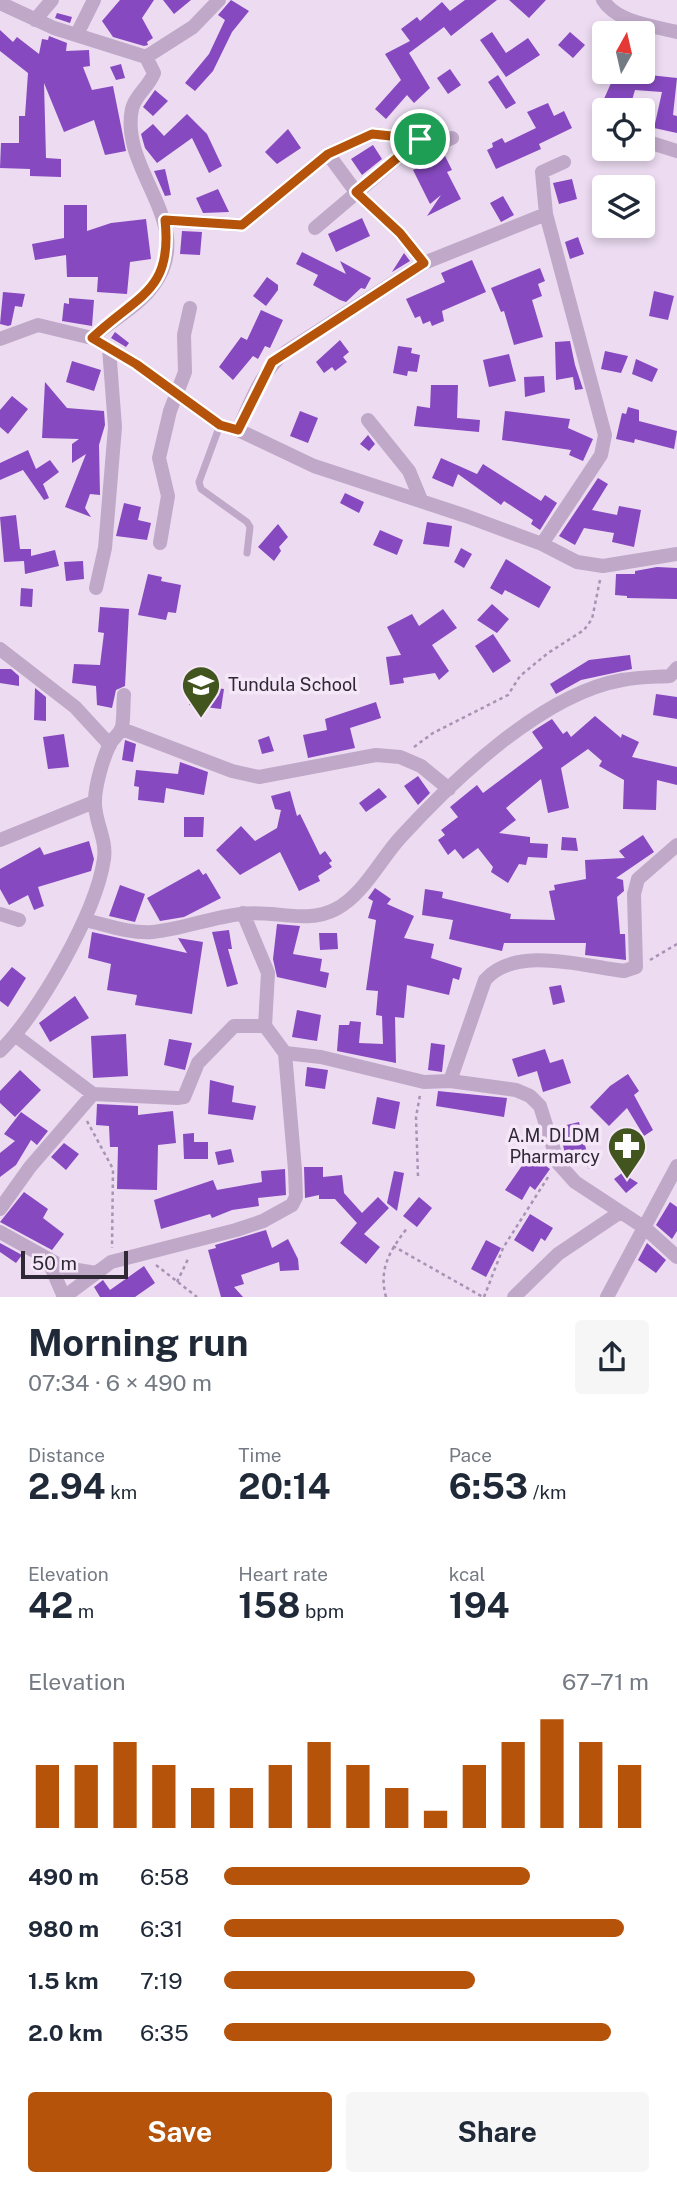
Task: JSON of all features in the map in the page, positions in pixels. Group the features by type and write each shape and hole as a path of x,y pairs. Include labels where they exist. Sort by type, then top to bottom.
{"street":[{"path":"35,20 51,0"},
{"path":"77,34 94,0"},
{"path":"146,57 193,27 219,0"},
{"path":"603,0 610,10 634,21 677,32"},
{"path":"0,3 35,20 146,57 154,74 131,111 132,142 165,220 167,241 163,269 153,286 92,338"},
{"path":"315,228 433,130 440,139 452,138"},
{"path":"165,220 242,225 328,154 372,134 420,139"},
{"path":"655,144 677,151"},
{"path":"328,154 356,192 400,233 424,263"},
{"path":"542,544 596,463 605,435 545,214 542,172 564,162"},
{"path":"238,430 272,362 424,263 545,214"},
{"path":"160,543 168,496 159,458 176,393 185,372 184,335 190,309"},
{"path":"0,339 38,325 92,338 220,425 238,430 314,466 421,500 542,544 578,562 603,566 677,554"},
{"path":"96,588 105,548 115,426 109,348"},
{"path":"368,420 409,471 421,500"},
{"path":"0,649 75,707 110,745"},
{"path":"85,920 134,932 152,932 243,913 301,917 336,909 361,887 400,839 449,789 539,716 575,696 620,680 670,676 677,668"},
{"path":"0,1051 16,1036 85,920 104,858 104,836 94,802 110,745 122,729 124,695"},
{"path":"122,729 232,771 259,777 376,755 400,757 421,766 449,789"},
{"path":"0,841 94,802"},
{"path":"450,1081 485,980 493,971 521,959 624,971 636,967 634,894 638,879 677,845"},
{"path":"50,1262 64,1297 111,1262 263,1221 292,1205 296,1197 295,1170 285,1053 265,1026 268,973 243,913"},
{"path":"0,914 19,920"},
{"path":"16,1036 93,1094 184,1097 198,1063 224,1034 234,1026 265,1026"},
{"path":"285,1053 321,1057 424,1082 450,1081 516,1090 530,1096 540,1106 558,1163 575,1182 645,1228 677,1256"},
{"path":"1,1204 93,1094"},
{"path":"607,1297 677,1166"},
{"path":"514,1297 558,1254 620,1213"},
{"path":"0,1232 50,1262 79,1273 96,1273"}],"lane":[{"path":"220,425 199,482 201,489 247,522 250,527 247,553"}],"path":[{"path":"400,757 433,733 508,695 520,676 589,625 603,566"},
{"path":"636,967 677,944"},
{"path":"418,1176 416,1105 424,1082"},
{"path":"79,1109 113,1168 111,1262"},
{"path":"393,1246 483,1297 503,1248 520,1217 558,1163"},
{"path":"386,1297 383,1273 393,1246 408,1227"},
{"path":"177,1282 198,1238"},
{"path":"142,1255 197,1297"}],"building":[{"path":"120,0 154,0 142,18 153,38 147,42 148,45 113,37 102,21"},
{"path":"163,0 191,0 174,14"},
{"path":"231,0 249,11 232,32 213,71 195,91 185,83 209,54 225,20 218,15"},
{"path":"465,0 497,0 451,36 444,27 409,53 430,88 414,103 407,95 386,119 375,109 401,80 385,54 410,41 401,29 417,17 420,21 442,2 450,11"},
{"path":"509,0 546,0 529,18"},
{"path":"57,13 72,17 70,23 55,18"},
{"path":"0,30 13,42 17,37 39,54 42,39 48,40 49,36 67,43 66,51 89,50 90,66 83,67 92,90 113,86 126,151 105,155 94,120 64,132 44,83 46,158 61,159 61,177 30,176 30,169 0,168 1,143 19,143 19,116 25,116 28,73 0,51"},
{"path":"492,32 506,53 528,38 540,55 506,77 480,40"},
{"path":"570,32 585,45 573,58 558,45"},
{"path":"121,64 125,78 116,80 110,67"},
{"path":"450,69 461,85 448,94 437,78"},
{"path":"498,75 516,103 506,109 488,82"},
{"path":"655,76 677,78 673,115 677,116 677,133 655,128 662,92 635,90 633,98 604,98 611,84 655,84"},
{"path":"155,90 168,101 153,116 143,107"},
{"path":"548,103 554,116 564,111 572,128 539,144 541,149 496,169 487,150 493,147 492,143 502,138 505,143 536,128 527,112"},
{"path":"187,114 207,134 222,166 209,173 192,138 157,163 145,148 141,134 153,124 164,136"},
{"path":"288,129 301,148 277,164 265,152"},
{"path":"373,145 382,159 362,175 351,159"},
{"path":"444,154 452,170 447,172 461,199 427,216 441,195 430,204 413,170"},
{"path":"165,169 171,195 165,196 154,171"},
{"path":"572,179 577,199 559,204 553,183"},
{"path":"218,189 229,212 203,213 196,198"},
{"path":"503,196 514,215 501,222 490,203"},
{"path":"64,205 87,205 87,231 111,223 146,219 151,259 130,262 127,294 97,292 98,277 67,277 66,255 35,260 32,244 64,238"},
{"path":"362,218 370,236 336,252 328,234"},
{"path":"182,231 202,232 200,255 180,254"},
{"path":"578,237 584,254 570,259 565,242"},
{"path":"302,252 346,274 340,261 371,278 365,289 361,288 346,302 340,300 313,285 318,275 296,264"},
{"path":"404,253 410,261 392,272"},
{"path":"472,260 486,292 442,311 444,321 432,326 430,321 423,324 420,316 415,318 406,299 445,282 441,273"},
{"path":"540,268 545,281 538,284 542,296 532,300 543,337 514,345 504,311 501,312 491,288"},
{"path":"267,277 278,285 278,290 266,306 253,296"},
{"path":"654,291 674,296 668,320 649,316"},
{"path":"3,292 25,294 22,307 15,306 11,325 8,326 0,324"},
{"path":"69,298 94,300 92,326 62,321 64,303 69,304"},
{"path":"261,310 283,320 270,348 265,346 258,359 253,356 233,380 219,367 241,337 247,340"},
{"path":"115,332 129,343 126,347 111,338"},
{"path":"340,340 349,352 343,357 347,362 335,371 332,367 324,373 316,362"},
{"path":"570,341 583,389 575,390 573,377 556,380 555,342"},
{"path":"398,346 412,348 411,353 420,355 417,372 408,371 407,376 393,373"},
{"path":"605,351 628,356 621,373 601,369"},
{"path":"509,354 516,381 489,387 483,360"},
{"path":"636,359 658,369 652,382 632,374"},
{"path":"72,361 101,370 94,391 66,382"},
{"path":"544,376 545,392 525,397 524,377"},
{"path":"45,382 67,408 104,411 105,425 99,445 100,495 90,494 85,508 91,517 65,507 86,454 72,463 72,444 79,439 42,438"},
{"path":"431,385 458,385 457,418 480,420 479,432 414,426 417,406 430,408"},
{"path":"12,396 28,409 8,434 0,427 0,410"},
{"path":"628,407 639,410 639,421 677,431 674,449 635,439 634,443 616,439 622,413 626,414"},
{"path":"300,411 318,418 308,443 290,436"},
{"path":"505,411 570,419 568,428 593,439 583,461 569,455 571,450 502,440"},
{"path":"368,435 375,444 369,451 360,444"},
{"path":"28,450 36,469 50,460 59,472 43,484 49,498 44,500 23,470 0,480 0,463"},
{"path":"441,458 477,474 483,464 541,501 545,495 557,503 540,530 531,524 533,520 504,501 501,505 458,474 453,487 432,478"},
{"path":"598,478 608,484 592,510 617,515 619,506 641,510 634,547 612,542 614,533 584,528 575,545 559,536"},
{"path":"345,493 364,502 359,513 340,503"},
{"path":"124,503 141,507 138,520 151,523 147,540 116,536"},
{"path":"16,515 20,549 31,549 31,556 55,550 59,566 25,574 24,561 4,562 0,517"},
{"path":"427,522 452,526 449,547 423,544"},
{"path":"278,524 288,537 279,547 281,551 274,561 258,547"},
{"path":"380,530 403,540 397,555 373,545"},
{"path":"461,548 472,554 464,568 454,562"},
{"path":"506,559 551,587 539,608 505,590 502,595 490,588"},
{"path":"83,561 84,579 66,581 64,562"},
{"path":"657,567 677,568 677,599 627,598 615,595 616,574 635,574 635,571"},
{"path":"148,574 162,577 161,581 181,585 176,613 168,612 166,620 138,615"},
{"path":"21,588 33,589 32,607 20,606"},
{"path":"492,604 509,619 497,633 477,620"},
{"path":"100,607 129,609 125,686 116,690 112,708 97,705 96,686 72,683 74,664 100,665 104,633 98,632"},
{"path":"443,609 457,628 432,645 449,671 439,680 435,673 403,678 404,683 390,685 386,657 401,655 387,627 412,614 419,626"},
{"path":"493,634 511,661 493,673 475,646"},
{"path":"630,655 632,669 581,680 556,694 550,684 589,660"},
{"path":"0,669 11,669 19,676 19,686 0,683"},
{"path":"191,685 224,689 221,709 189,705"},
{"path":"35,688 46,697 46,721 34,720"},
{"path":"656,694 677,697 677,719 653,715"},
{"path":"376,702 381,718 350,728 355,748 308,758 303,735 327,730 325,719"},
{"path":"595,716 621,738 622,734 639,742 632,757 677,767 677,785 657,780 656,810 623,809 624,780 599,766 602,761 588,749 561,768 569,808 548,813 541,779 506,808 516,820 499,833 530,837 530,843 548,844 547,858 528,857 526,865 519,864 508,883 491,872 493,867 478,848 463,859 455,849 448,855 438,840 445,835 441,830 458,817 450,807 477,785 483,793 543,748 532,732 536,729 552,719 563,734 567,731 571,737"},
{"path":"64,734 69,767 48,769 43,737"},
{"path":"269,736 274,751 262,754 258,740"},
{"path":"125,740 136,744 133,762 122,760"},
{"path":"180,762 208,772 204,795 166,788 164,803 138,800 139,787 134,786 136,770 178,774"},
{"path":"418,776 430,793 418,805 404,786"},
{"path":"379,788 387,797 366,812 359,803"},
{"path":"290,791 297,816 300,814 320,855 325,851 332,861 329,863 332,867 318,876 320,881 299,891 280,852 240,875 216,850 241,826 255,841 277,828 281,810 275,809 271,796"},
{"path":"184,817 204,817 203,837 184,837"},
{"path":"643,835 654,852 616,878 623,880 624,891 617,897 620,934 625,934 626,960 585,955 586,943 504,943 502,951 449,939 453,920 422,915 425,889 443,892 442,898 511,914 510,919 555,920 549,891 555,890 554,885 586,879 585,860 625,858 619,851"},
{"path":"562,837 576,838 578,851 561,850"},
{"path":"89,841 94,859 91,871 38,887 44,906 34,910 28,895 9,905 0,889 0,869 40,847 44,855"},
{"path":"199,869 203,875 206,873 221,898 184,917 160,921 147,898"},
{"path":"120,885 145,894 135,922 109,916"},
{"path":"375,888 391,899 387,904 414,916 404,938 434,944 431,958 462,968 459,980 453,978 449,995 407,985 404,1018 395,1017 396,1063 337,1051 339,1025 349,1025 350,1021 361,1022 359,1043 383,1044 382,1016 376,1015 378,991 366,990 376,920 368,918 373,901 368,898"},
{"path":"277,924 300,926 293,954 322,959 320,971 329,973 326,988 277,977 273,959"},
{"path":"229,930 232,949 228,949 238,984 227,987 212,932"},
{"path":"92,932 187,953 178,938 203,942 192,1014 135,1005 137,995 107,990 111,964 88,958"},
{"path":"319,933 337,933 338,949 320,950"},
{"path":"12,967 26,978 8,1007 0,1001 0,981"},
{"path":"561,985 565,1002 553,1005 549,987"},
{"path":"75,996 89,1018 50,1042 39,1023"},
{"path":"297,1010 321,1015 317,1041 292,1037"},
{"path":"126,1034 128,1076 93,1078 91,1036"},
{"path":"169,1039 192,1043 185,1070 164,1065"},
{"path":"431,1043 445,1045 442,1072 428,1070"},
{"path":"545,1049 550,1063 563,1059 571,1083 543,1092 537,1071 518,1077 512,1059"},
{"path":"307,1067 328,1070 325,1089 305,1086"},
{"path":"20,1070 41,1090 15,1117 0,1103 0,1091"},
{"path":"628,1074 639,1091 634,1095 653,1130 644,1136 627,1108 609,1126 590,1107 610,1086"},
{"path":"210,1080 234,1086 232,1102 256,1106 253,1120 208,1114"},
{"path":"438,1091 507,1098 504,1117 436,1106"},
{"path":"377,1097 400,1102 395,1129 372,1124"},
{"path":"97,1104 138,1106 138,1115 173,1111 176,1143 158,1145 157,1190 117,1189 118,1147 110,1147 109,1126 96,1125"},
{"path":"21,1112 48,1131 37,1145 31,1140 16,1165 0,1177 0,1153 15,1141 4,1134"},
{"path":"579,1122 591,1168 589,1169 577,1150 565,1153 558,1127"},
{"path":"194,1133 194,1142 208,1142 208,1159 184,1159 183,1134"},
{"path":"64,1143 79,1154 66,1170 51,1157"},
{"path":"231,1149 234,1162 218,1165 215,1152"},
{"path":"530,1154 550,1169 535,1190 530,1186 522,1200 505,1190"},
{"path":"304,1167 323,1167 323,1177 342,1175 344,1193 362,1213 378,1197 389,1208 364,1234 380,1247 366,1264 340,1243 357,1223 335,1199 319,1199 319,1195 305,1198"},
{"path":"285,1169 286,1195 258,1198 259,1206 232,1210 212,1218 210,1214 161,1229 154,1200 213,1180 217,1190 262,1182 261,1171"},
{"path":"394,1171 404,1173 397,1211 387,1203"},
{"path":"622,1173 638,1183 626,1193 614,1179"},
{"path":"24,1192 48,1209 43,1218 64,1234 52,1250 0,1222"},
{"path":"419,1197 432,1208 417,1227 403,1216"},
{"path":"670,1202 677,1207 677,1231 672,1239 656,1225"},
{"path":"530,1214 553,1228 545,1241 541,1238 533,1252 514,1240"},
{"path":"266,1230 272,1248 288,1239 298,1259 299,1270 280,1271 279,1262 241,1275 244,1284 234,1287 243,1297 221,1297 208,1250 216,1248 215,1245"},
{"path":"486,1240 501,1248 486,1277 471,1269"},
{"path":"0,1243 22,1255 16,1263 0,1252"},
{"path":"647,1243 666,1260 656,1273 638,1260"},
{"path":"144,1266 155,1283 135,1297 100,1297 94,1287 103,1280 110,1290"}],"place":[{"name":"Tundula School","path":"201,719"},
{"name":"A.M. DLDM Pharmarcy","path":"627,1180"}],"route":[{"path":"372,134 420,139 356,192 400,233 424,263 272,362 261,379 238,430 220,425 136,364 92,338 141,299 153,286 163,269 167,241 165,220 242,225 328,154 372,134"}]}
